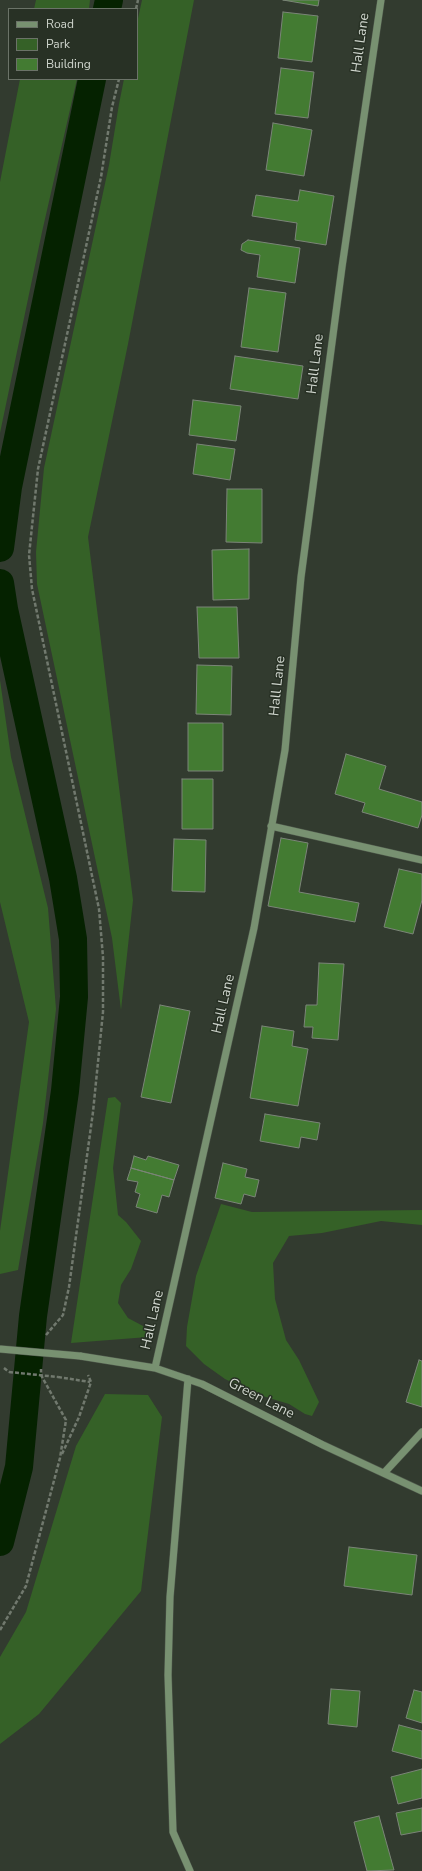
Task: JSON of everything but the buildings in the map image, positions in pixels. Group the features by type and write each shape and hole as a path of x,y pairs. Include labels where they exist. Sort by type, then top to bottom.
{"street":[{"name":"Hall Lane","path":"155,1368 254,928 285,750 301,577 342,267 381,0"},
{"path":"271,826 422,860"},
{"name":"Green Lane","path":"0,1350 80,1356 155,1368 188,1379 202,1384 323,1445 422,1491"},
{"path":"188,1379 170,1597 168,1675 173,1832 190,1871"},
{"path":"384,1473 422,1432"}],"path":[{"path":"42,1340 62,1315 69,1287 93,1112 103,1012 103,957 99,909 32,589 29,555 38,469 99,185 112,107 119,80"},
{"path":"0,1630 26,1586 60,1458 66,1420 41,1375 41,1368"},
{"path":"8,1372 91,1382 79,1418 60,1458"}],"green space":[{"path":"36,0 90,0 89,8 34,8"},
{"path":"142,0 194,0 128,344 88,537 133,900 121,1010 112,938 37,584 36,552 44,468 109,165 124,80 138,80 138,18"},
{"path":"20,80 77,80 42,232 0,433 0,182"},
{"path":"0,680 11,757 48,908 56,1009 43,1123 18,1270 0,1274 0,1231 29,1022 0,902"},
{"path":"115,1097 121,1103 113,1168 118,1215 126,1222 141,1241 131,1269 121,1285 118,1303 128,1318 143,1326 148,1337 71,1343 108,1098"},
{"path":"221,1204 252,1212 422,1210 422,1225 381,1221 322,1233 289,1236 273,1263 275,1299 286,1340 299,1360 319,1402 312,1416 305,1414 289,1404 256,1394 225,1379 204,1364 186,1346 187,1327 196,1276"},
{"path":"105,1394 148,1395 162,1417 141,1591 39,1714 0,1744 0,1657 26,1612 76,1446"}],"waterway":[{"path":"107,8 109,0"},
{"path":"0,548 8,487 92,80"},
{"path":"0,583 4,609 63,878 73,939 74,997 65,1091 33,1316 19,1467 0,1542"}]}
